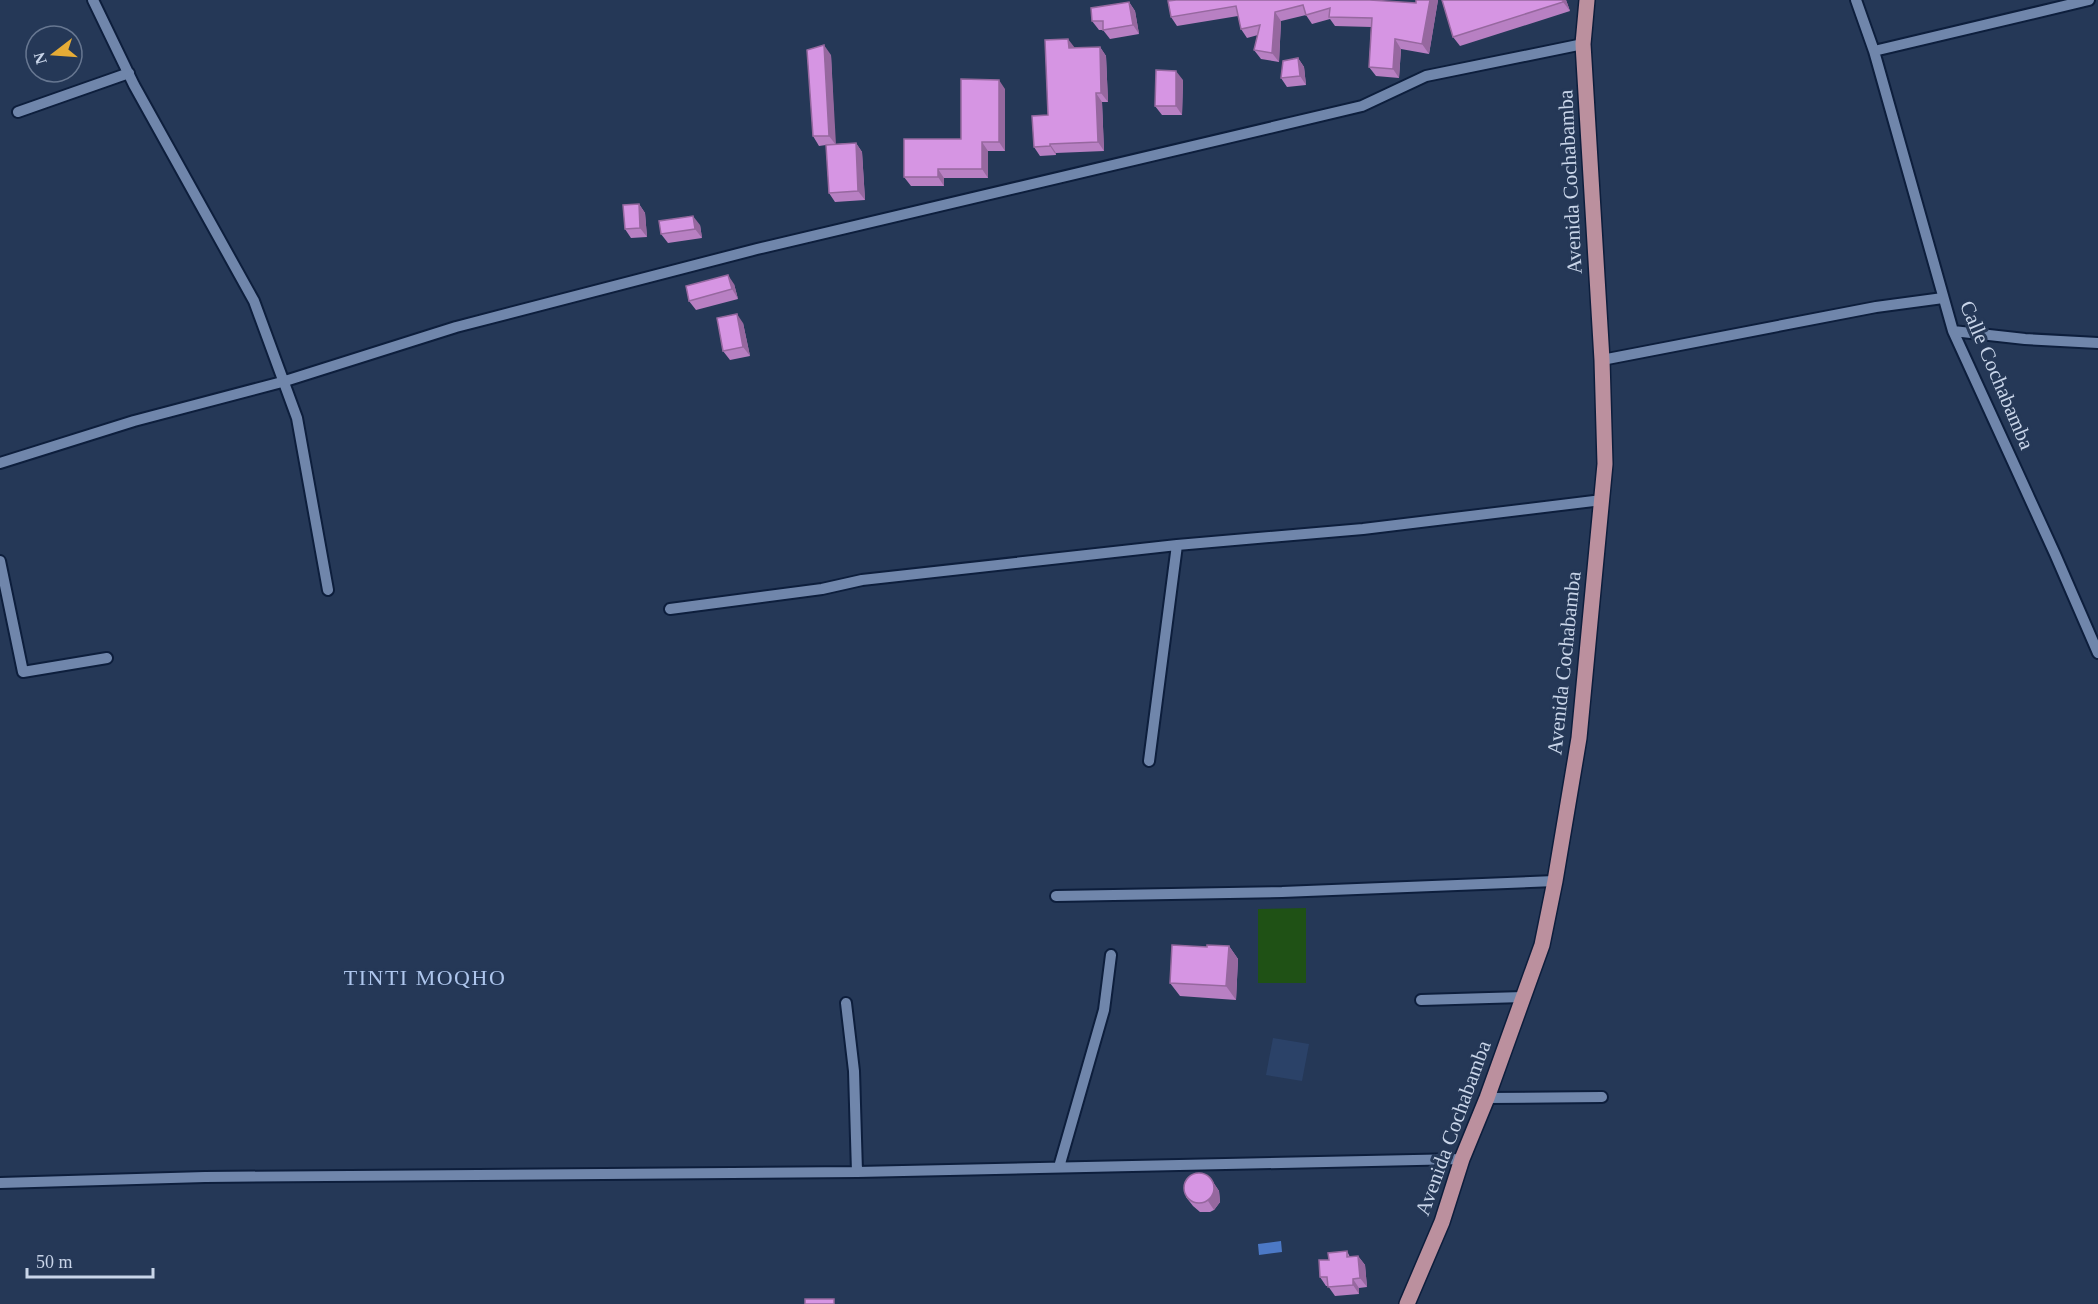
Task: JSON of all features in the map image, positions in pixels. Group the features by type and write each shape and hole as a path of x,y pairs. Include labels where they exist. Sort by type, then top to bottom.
{"main road":[{"name":"Avenida Cochabamba","path":"1407,1304 1442,1222 1462,1159 1487,1098 1542,945 1579,738 1605,464 1602,360 1583,44 1587,0"}],"street":[{"path":"93,0 129,73 254,301 297,418 328,590"},
{"name":"Calle Cochabamba","path":"1856,0 1874,51 1953,331 2098,653"},
{"path":"1874,51 2089,0"},
{"path":"0,464 134,421 282,382 456,327 769,246 1362,106 1426,76 1583,44"},
{"path":"18,112 129,73"},
{"path":"1602,360 1876,307 1943,298"},
{"path":"1953,331 2025,339 2098,343"},
{"path":"670,609 822,590 862,580 1177,545 1363,529 1602,500"},
{"path":"1149,761 1177,545"},
{"path":"0,561 23,672 106,658"},
{"path":"1056,896 1282,892 1555,880"},
{"path":"1059,1167 1104,1010 1111,955"},
{"path":"1421,1000 1523,997"},
{"path":"846,1003 854,1071 856,1172"},
{"path":"1487,1098 1602,1097"},
{"path":"0,1183 217,1177 856,1172 1462,1159"}],"shaded area":[{"path":"1273,1038 1309,1044 1302,1081 1266,1075"}],"green space":[{"path":"1306,908 1306,983 1258,983 1258,909"}],"water":[{"path":"1281,1241 1282,1252 1259,1255 1258,1244"}],"building":[{"path":"1370,0 1416,3 1416,0 1430,0 1422,44 1395,39 1393,69 1369,67 1372,18 1329,17 1330,8 1306,15 1303,5 1275,12 1272,53 1254,50 1260,25 1241,29 1236,6 1171,17 1168,1"},
{"path":"1442,0 1563,0 1563,2 1453,37"},
{"path":"1129,2 1133,25 1103,30 1103,21 1092,21 1091,8"},
{"path":"1068,39 1069,48 1100,47 1101,93 1096,93 1098,142 1034,147 1032,116 1048,115 1045,40"},
{"path":"824,45 829,136 813,136 807,50"},
{"path":"1298,58 1300,76 1281,78 1283,61"},
{"path":"1156,70 1176,71 1176,106 1155,106"},
{"path":"961,79 999,80 999,142 982,142 982,169 938,169 938,177 904,177 904,139 961,139"},
{"path":"856,143 858,191 829,193 826,145"},
{"path":"639,204 640,228 625,229 623,205"},
{"path":"693,216 695,229 661,234 659,221"},
{"path":"728,275 732,289 689,301 686,286"},
{"path":"737,314 743,347 723,351 717,318"},
{"path":"1172,945 1229,946 1226,986 1170,983"},
{"path":"1199,1173 1205,1174 1213,1182 1213,1194 1205,1202 1199,1203 1193,1202 1185,1194 1184,1188 1185,1182 1193,1174"},
{"path":"1347,1251 1347,1257 1358,1256 1360,1278 1353,1279 1353,1285 1328,1287 1327,1277 1320,1277 1319,1260 1329,1260 1328,1253"},
{"path":"805,1299 834,1299 834,1304 805,1304"}],"district":[{"name":"TINTI MOQHO","path":"425,977"}]}
